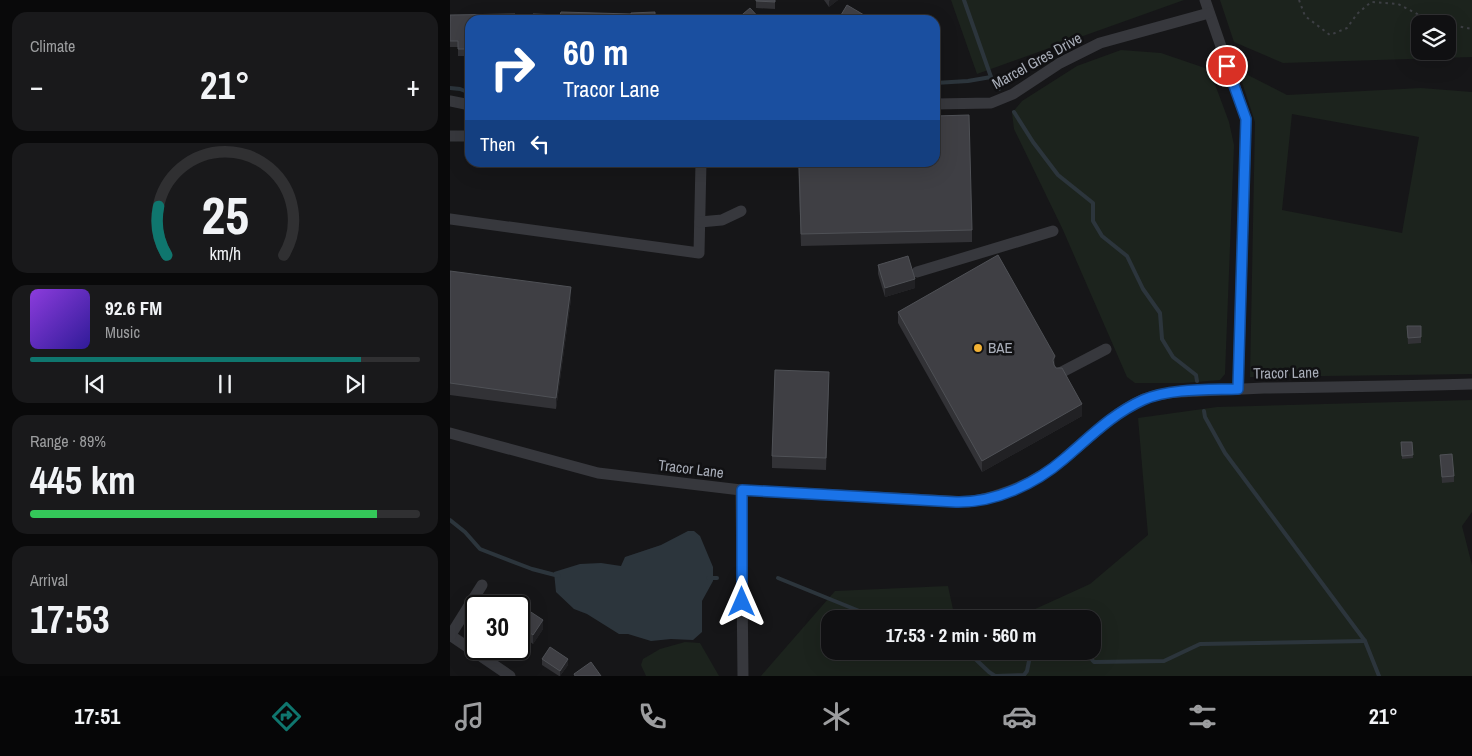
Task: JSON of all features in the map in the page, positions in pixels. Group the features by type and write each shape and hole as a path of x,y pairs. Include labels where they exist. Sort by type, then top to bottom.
{"street":[{"path":"1204,0 1246,119 1238,389"},
{"name":"Marcel Gres Drive","path":"940,104 991,103 1013,94 1060,63 1100,43 1209,13"},
{"path":"450,101 465,104"},
{"path":"450,136 465,136"},
{"path":"450,219 700,252 701,167"},
{"path":"700,222 722,220 741,211"},
{"path":"917,272 1053,231"},
{"path":"1060,373 1106,348"},
{"name":"Tracor Lane","path":"450,433 598,473 742,490 968,502 1013,490 1042,476 1062,461 1108,420 1146,399 1170,393 1238,389 1472,384"},
{"path":"742,490 743,676"},
{"path":"482,585 450,635 510,676"}],"path":[{"path":"1299,0 1305,16 1330,35 1347,28 1357,14 1371,2 1398,4 1419,15"},
{"path":"1396,0 1398,4"},
{"path":"1456,26 1472,29"}],"shaded area":[{"path":"951,0 1184,0 977,74"},
{"path":"1220,0 1472,0 1472,57 1456,58 1456,15 1411,15 1411,59 1283,63 1234,42"},
{"path":"1121,50 1161,53 1205,68 1216,87 1229,122 1234,145 1225,374 1220,380 1184,383 1135,383 1127,377 1063,230 1014,129 1012,113 1022,101 1077,66"},
{"path":"1238,70 1287,95 1421,88 1472,92 1472,374 1250,377 1255,122","holes":["1292,114 1419,137 1402,233 1282,210"]},
{"path":"1472,400 1472,512 1462,526 1472,565 1472,676 761,676 835,591 948,586 953,610 821,610 821,660 1101,660 1101,610 1033,610 1090,584 1148,535 1138,418 1217,407"},
{"path":"688,531 694,531 700,536 713,567 713,581 702,601 702,632 693,640 671,639 651,641 628,634 619,634 587,614 574,609 556,592 554,572 580,564 601,563 621,566 625,557 661,545"},
{"path":"685,642 700,643 719,676 646,676 641,665 643,659 660,649"}],"building":[{"path":"775,0 775,2 756,1"},
{"path":"847,5 864,15 841,15"},
{"path":"750,8 756,15 742,15"},
{"path":"561,12 631,14 655,12 655,15 560,15"},
{"path":"515,14 465,15 465,49 458,49 458,41 450,41 450,15"},
{"path":"969,115 972,230 801,234 799,167 940,167 940,116"},
{"name":"BAE","path":"998,255 1055,356 1053,360 1054,365 1056,368 1062,368 1082,404 982,461 898,312"},
{"path":"908,256 915,279 885,288 878,265"},
{"path":"450,271 571,287 556,398 450,383"},
{"path":"1407,326 1421,326 1421,337 1408,338"},
{"path":"775,370 829,372 826,458 772,456"},
{"path":"1401,442 1412,442 1413,455 1402,456"},
{"path":"1452,454 1454,476 1442,477 1440,455"},
{"path":"530,611 543,620 533,635 530,633"},
{"path":"550,647 568,659 560,671 542,659"},
{"path":"591,662 601,676 575,676 574,674"}],"waterway":[{"path":"964,0 991,77 999,89"},
{"path":"940,83 991,77"},
{"path":"450,88 465,91"},
{"path":"1014,112 1033,142 1058,175 1093,203 1093,221 1102,236 1127,256 1143,289 1160,313 1162,339 1173,357 1196,375 1197,381"},
{"path":"1204,411 1205,417 1225,453 1365,641 1379,676"},
{"path":"450,520 465,532 480,549 532,569 559,576"},
{"path":"708,578 717,578"},
{"path":"778,578 857,610"},
{"path":"1092,660 1094,662 1164,661 1200,644 1365,641"},
{"path":"976,660 995,676 1024,675 1027,671 1029,660"}],"place":[{"name":"BAE","path":"978,348"}],"route":[{"path":"742,602 742,490 956,502 984,499 1004,494 1042,476 1062,461 1108,420 1146,399 1170,393 1238,389 1246,119 1227,66"}]}
